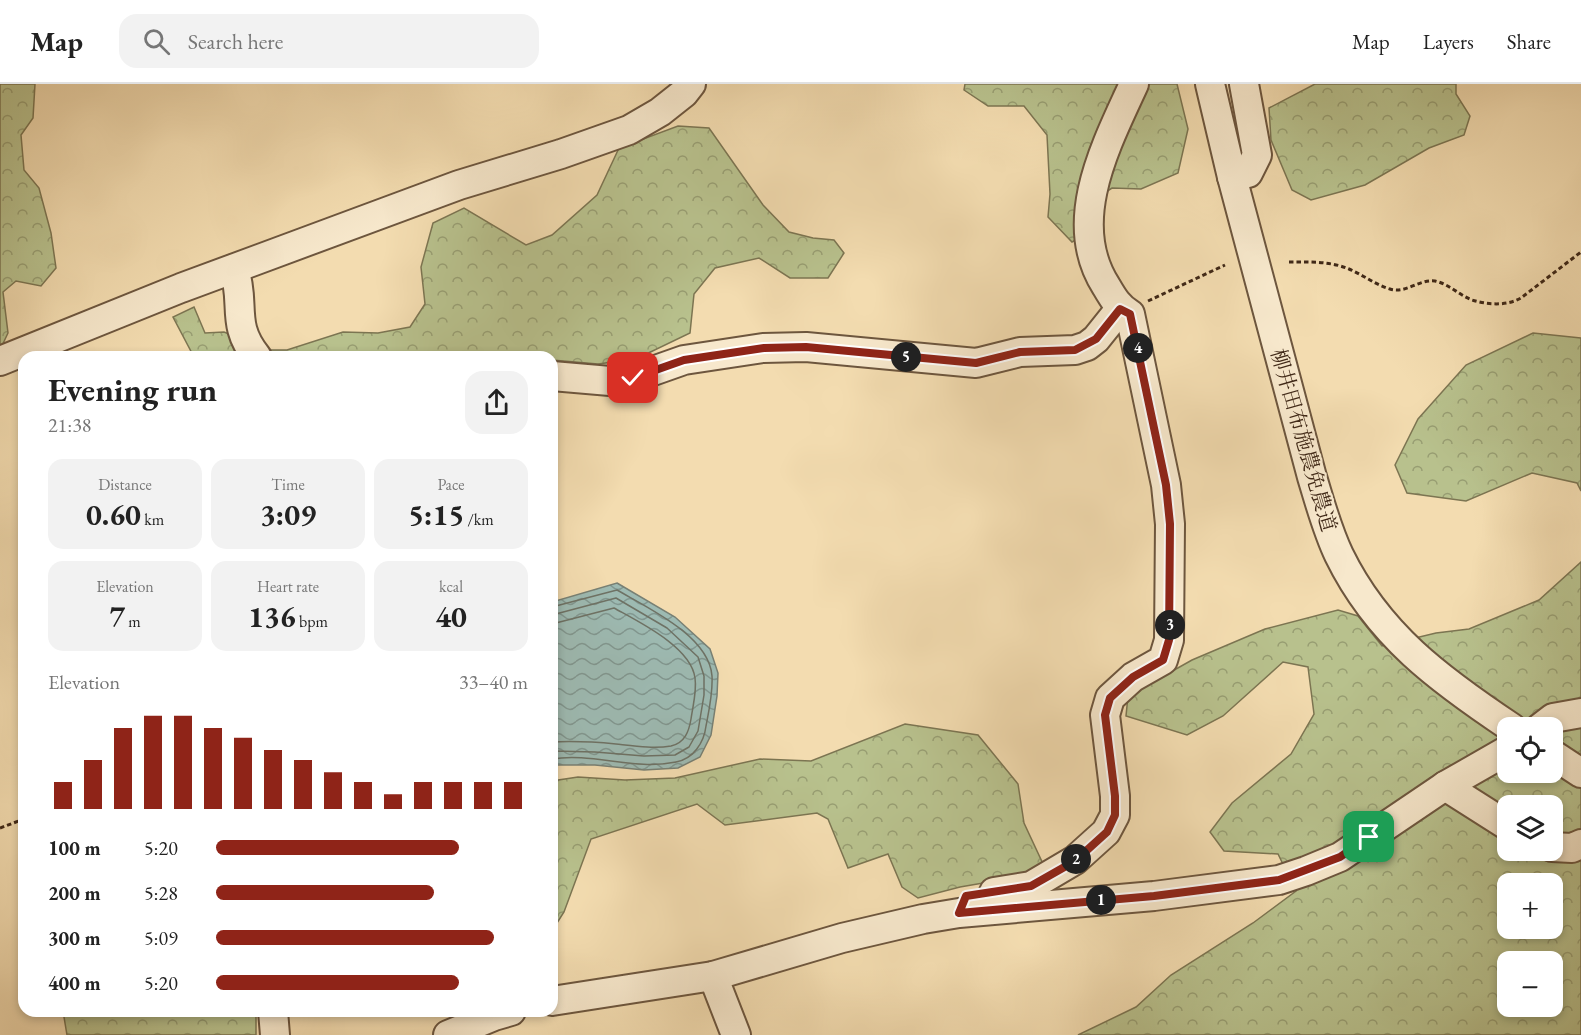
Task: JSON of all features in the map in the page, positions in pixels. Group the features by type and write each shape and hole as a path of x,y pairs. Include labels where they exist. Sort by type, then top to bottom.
{"street":[{"path":"25,351 181,288 459,185 561,154 629,130 660,112 684,93 691,84"},
{"path":"959,913 966,896 1031,886 1075,861 1107,832 1115,815 1115,796 1105,715 1110,698 1133,677 1163,660 1169,640 1170,524 1166,485 1125,311 1099,275 1090,245 1089,214 1094,182 1114,128 1134,84"},
{"name":"柳井田布施農免農道","path":"1210,84 1232,177 1312,477 1339,554 1356,585 1386,626 1419,660 1455,689 1497,718"},
{"path":"1232,177 1248,172 1257,155 1244,84"},
{"path":"234,269 239,284 239,321 247,344 252,351"},
{"path":"558,377 609,381 633,378 684,360 774,348 817,348 976,363 1020,352 1081,348 1096,339 1125,311"},
{"path":"0,361 18,354"},
{"path":"1559,717 1581,713"},
{"path":"558,1000 713,976 842,938 959,913 1154,896 1279,880 1340,857 1445,786 1497,756"},
{"path":"1563,761 1581,773"},
{"path":"1445,786 1497,819"},
{"path":"1563,848 1572,848 1581,844"},
{"path":"713,976 736,1035"},
{"path":"274,1017 275,1035"},
{"path":"448,1035 493,1017"}],"path":[{"path":"1289,262 1315,262 1347,268 1390,289 1399,290 1434,281 1447,285 1473,300 1501,304 1513,303 1521,298 1581,252"},
{"path":"1125,311 1224,265"},
{"path":"0,828 18,821"}],"green space":[{"path":"0,84 35,84 33,118 21,135 24,170 39,188 51,233 56,268 41,286 16,281 3,292 8,333 0,350"},
{"path":"965,84 1177,84 1188,129 1178,173 1141,189 1112,188 1086,205 1081,237 1072,242 1048,217 1050,194 1047,135 1024,106 988,106 964,90"},
{"path":"1315,84 1456,84 1456,94 1470,116 1464,135 1429,148 1365,185 1311,200 1292,190 1271,140 1269,108"},
{"path":"678,126 709,128 763,205 789,232 834,240 844,253 828,278 790,278 759,258 715,268 694,294 690,333 636,359 598,364 558,361 558,351 191,351 173,317 194,307 205,333 224,332 271,350 287,350 343,332 378,333 410,327 425,304 421,267 433,223 464,208 526,245 552,235 597,195 619,148"},
{"path":"1533,333 1581,338 1581,491 1577,483 1532,473 1466,501 1407,493 1395,465 1418,419 1466,365"},
{"path":"1581,562 1581,1035 1078,1035 1136,1007 1171,975 1253,923 1296,891 1278,854 1224,851 1210,832 1232,803 1291,754 1314,714 1308,667 1283,662 1223,716 1187,735 1126,716 1128,696 1192,660 1265,629 1338,610 1358,616 1382,646 1436,633 1469,629 1539,600"},
{"path":"905,724 978,735 1018,784 1024,823 1044,866 1029,875 960,887 918,898 902,887 888,854 848,868 828,819 817,813 725,825 697,804 591,839 564,912 558,922 558,780 578,777 625,780 675,778 760,759 811,761"},
{"path":"64,1017 256,1017 256,1035 67,1035"}],"water":[{"path":"617,583 675,617 710,649 718,673 717,696 711,735 700,757 678,768 644,770 595,765 558,765 558,600"}],"route":[{"path":"633,378 684,360 764,348 838,349 948,362 976,363 1020,352 1075,350 1087,346 1096,339 1120,309 1130,314 1166,485 1170,524 1169,640 1163,660 1133,677 1110,698 1105,715 1115,796 1115,815 1107,832 1075,861 1031,886 966,896 959,913 1154,896 1279,880 1340,857 1369,837"}]}
